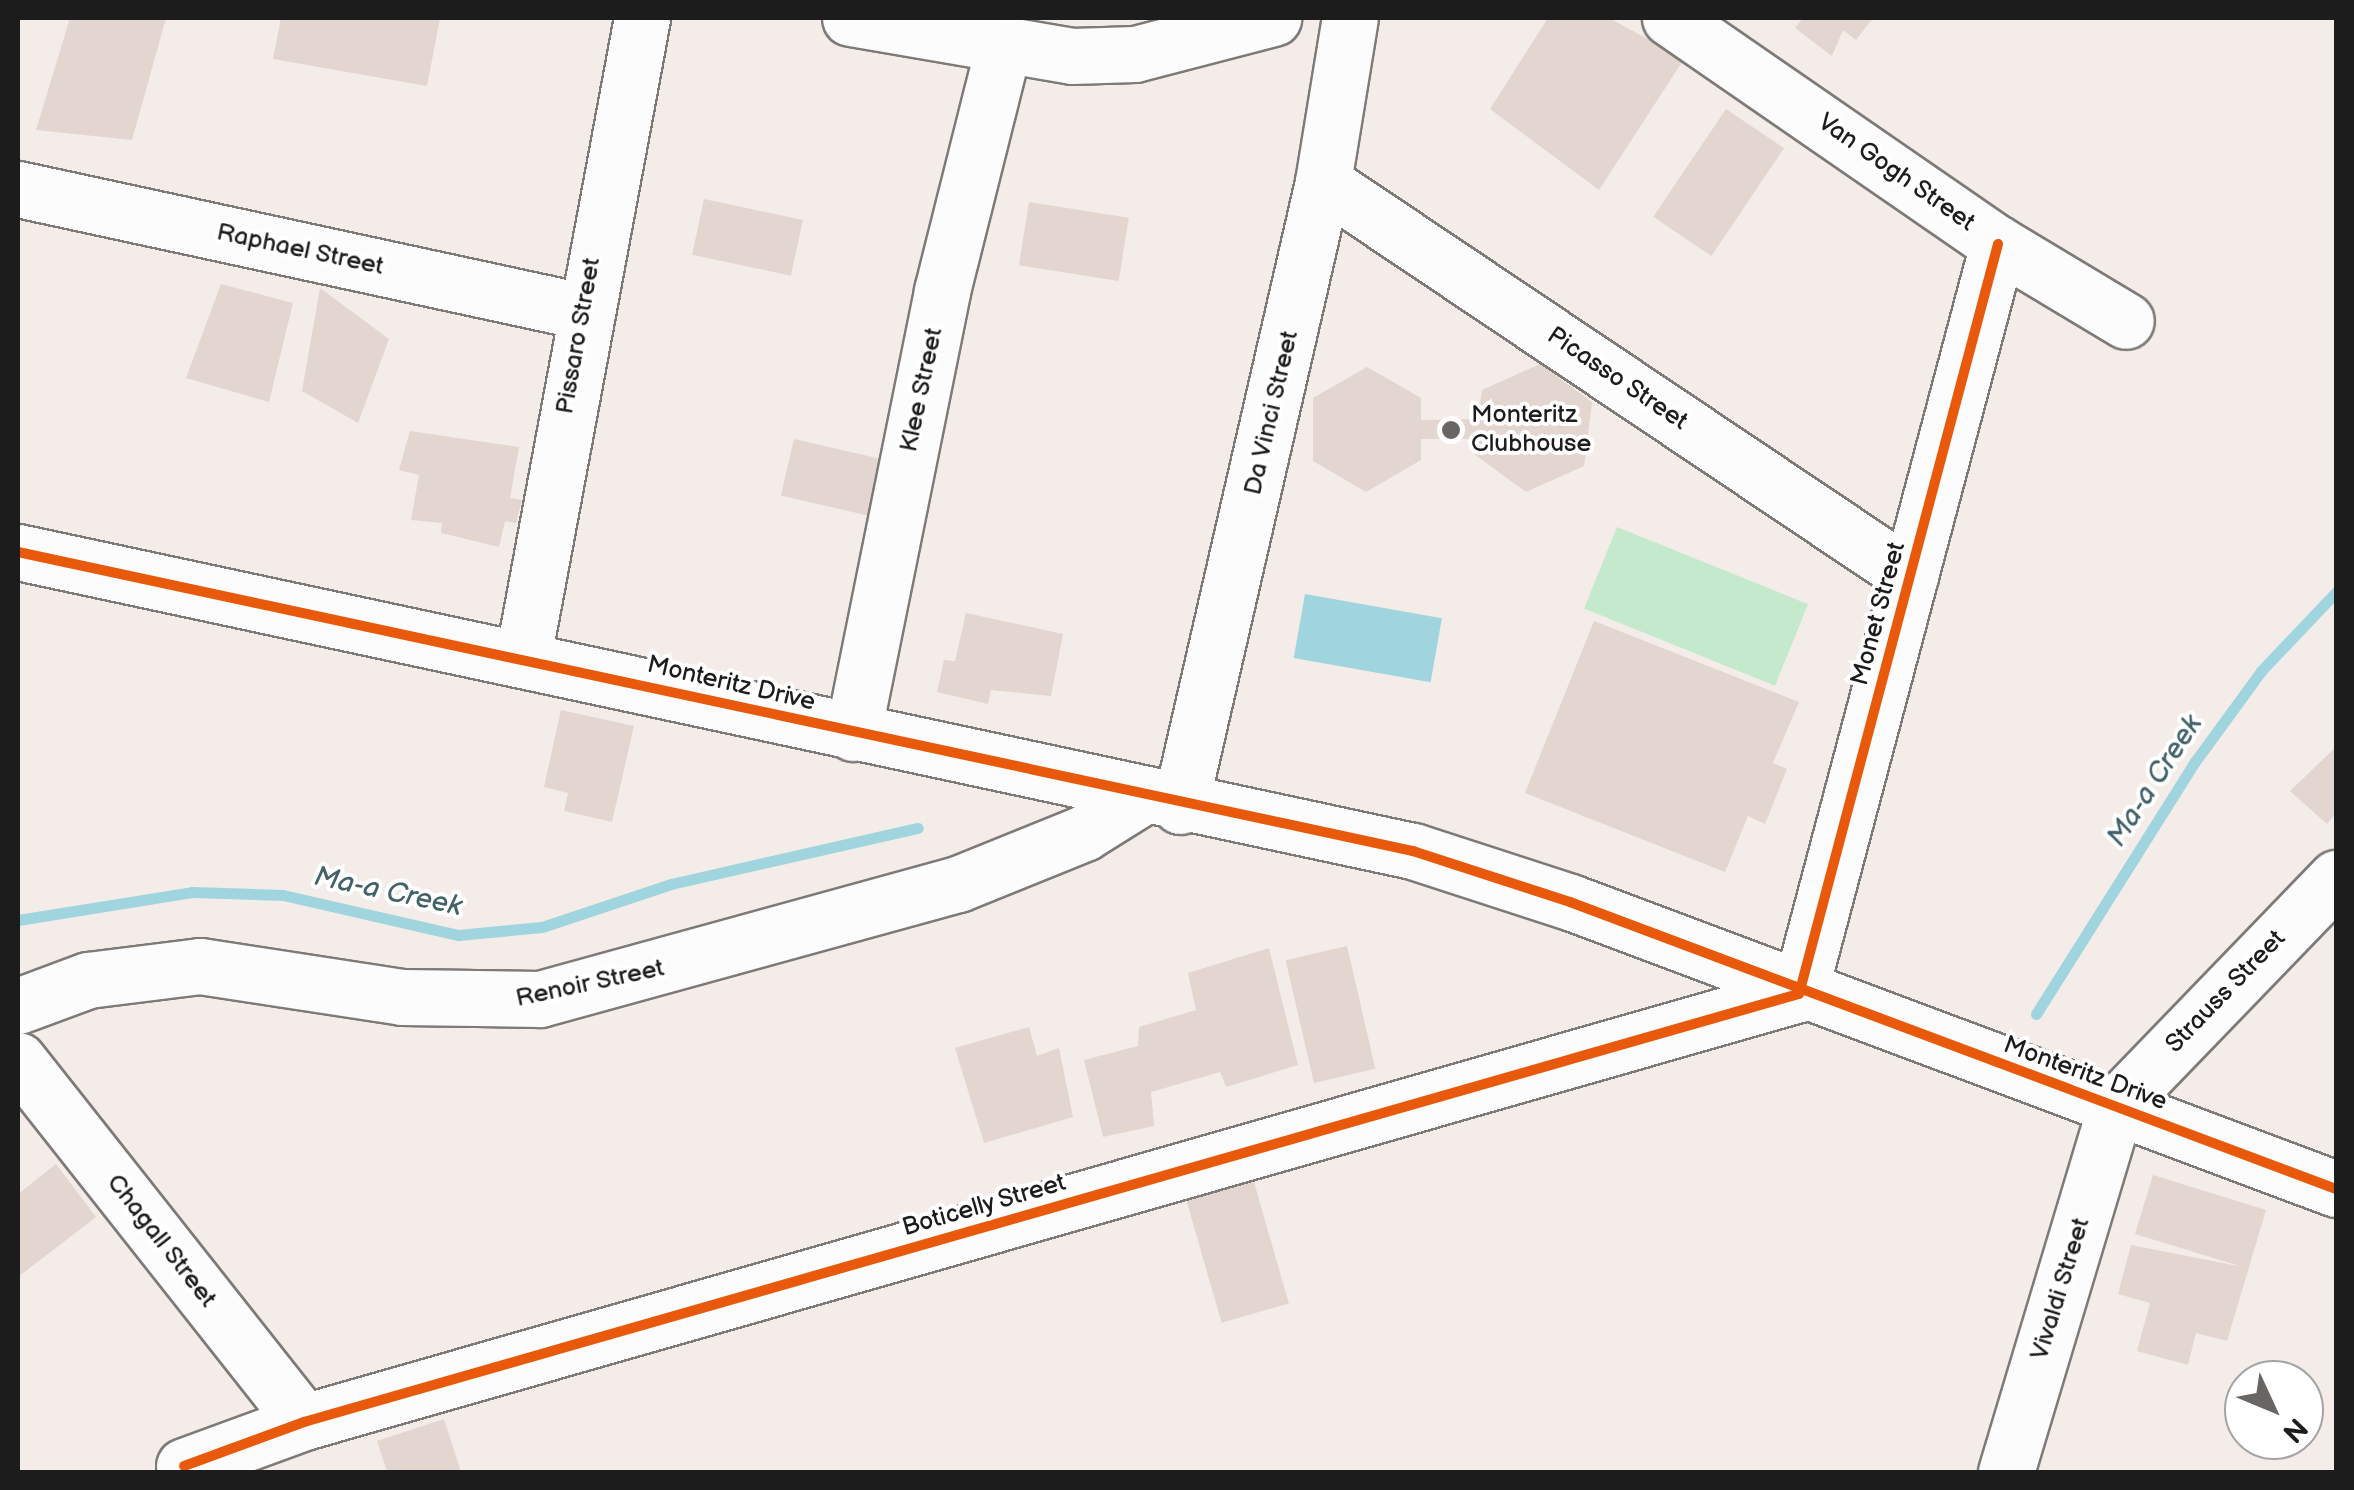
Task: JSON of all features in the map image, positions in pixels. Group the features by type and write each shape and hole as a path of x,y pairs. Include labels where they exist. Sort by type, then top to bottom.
{"street":[{"name":"Pissaro Street","path":"523,656 582,311 642,18"},
{"path":"850,18 1003,49 1134,54 1273,18"},
{"name":"Da Vinci Street","path":"1160,802 1323,182 1350,18"},
{"name":"Van Gogh Street","path":"1670,18 1998,244 2126,321"},
{"name":"Klee Street","path":"853,733 942,291 1003,49"},
{"name":"Picasso Street","path":"1323,182 1910,576"},
{"name":"Raphael Street","path":"18,190 582,311"},
{"name":"Monet Street","path":"1800,994 1998,244"},
{"name":"Monteritz Drive","path":"18,552 523,656 1160,802 1413,851 1496,876 1800,994 2336,1189"},
{"name":"Renoir Street","path":"18,1006 88,980 200,966 402,997 540,1000 958,884 1160,802"},
{"name":"Strauss Street","path":"2116,1106 2336,878"},
{"name":"Boticelly Street","path":"184,1466 304,1422 1800,994"},
{"name":"Chagall Street","path":"18,1060 304,1422"},
{"name":"Vivaldi Street","path":"2006,1472 2116,1106"}],"green space":[{"path":"1617,527 1808,604 1775,686 1584,609"}],"water":[{"path":"1305,594 1442,618 1431,682 1294,658"}],"building":[{"path":"70,18 166,18 132,140 36,130"},
{"path":"281,18 440,18 427,86 273,59"},
{"path":"1548,18 1609,18 1684,59 1599,190 1490,109"},
{"path":"1803,18 1873,18 1856,40 1843,30 1832,56 1795,28"},
{"path":"1726,109 1784,148 1711,256 1653,217"},
{"path":"704,199 803,220 791,276 692,255"},
{"path":"1029,202 1129,218 1119,281 1019,265"},
{"path":"221,284 293,303 269,402 186,378"},
{"path":"320,288 389,339 358,423 302,391"},
{"name":"Monteritz Clubhouse","path":"1540,364 1592,402 1584,466 1526,492 1474,454 1476,439 1421,439 1421,460 1366,492 1313,461 1313,398 1367,367 1421,398 1421,420 1478,419 1482,390"},
{"path":"410,431 519,447 510,498 522,500 516,523 505,521 499,547 441,533 442,523 411,520 419,475 399,470"},
{"path":"794,439 889,461 876,518 781,496"},
{"path":"966,613 1063,634 1051,696 991,690 988,704 937,692 944,660 955,661"},
{"path":"1594,621 1799,702 1773,763 1787,769 1765,824 1748,816 1725,872 1525,793"},
{"path":"561,710 634,726 612,822 564,811 568,793 544,787"},
{"path":"2336,747 2336,813 2327,824 2290,791"},
{"path":"1347,946 1375,1069 1314,1083 1286,960"},
{"path":"1269,948 1298,1065 1226,1087 1220,1072 1151,1092 1154,1126 1103,1137 1084,1060 1138,1046 1139,1027 1196,1010 1188,973"},
{"path":"1029,1027 1037,1056 1059,1048 1073,1117 984,1143 955,1048"},
{"path":"56,1164 96,1217 18,1277 18,1194"},
{"path":"1250,1168 1289,1304 1222,1323 1183,1187"},
{"path":"2153,1175 2266,1210 2227,1341 2196,1333 2188,1365 2137,1351 2150,1303 2118,1294 2131,1245 2243,1267 2135,1234"},
{"path":"444,1419 461,1472 387,1472 377,1441"}],"waterway":[{"name":"Ma-a Creek","path":"2036,1014 2194,763 2261,671 2336,592"},
{"name":"Ma-a Creek","path":"18,920 192,892 283,895 458,935 542,927 671,884 918,828"}],"cycle path":[{"path":"184,1466 304,1422 1799,994 1998,244"},
{"path":"18,552 1413,851 1570,902 2336,1189"}],"place":[{"name":"Monteritz Clubhouse","path":"1451,430"}]}
